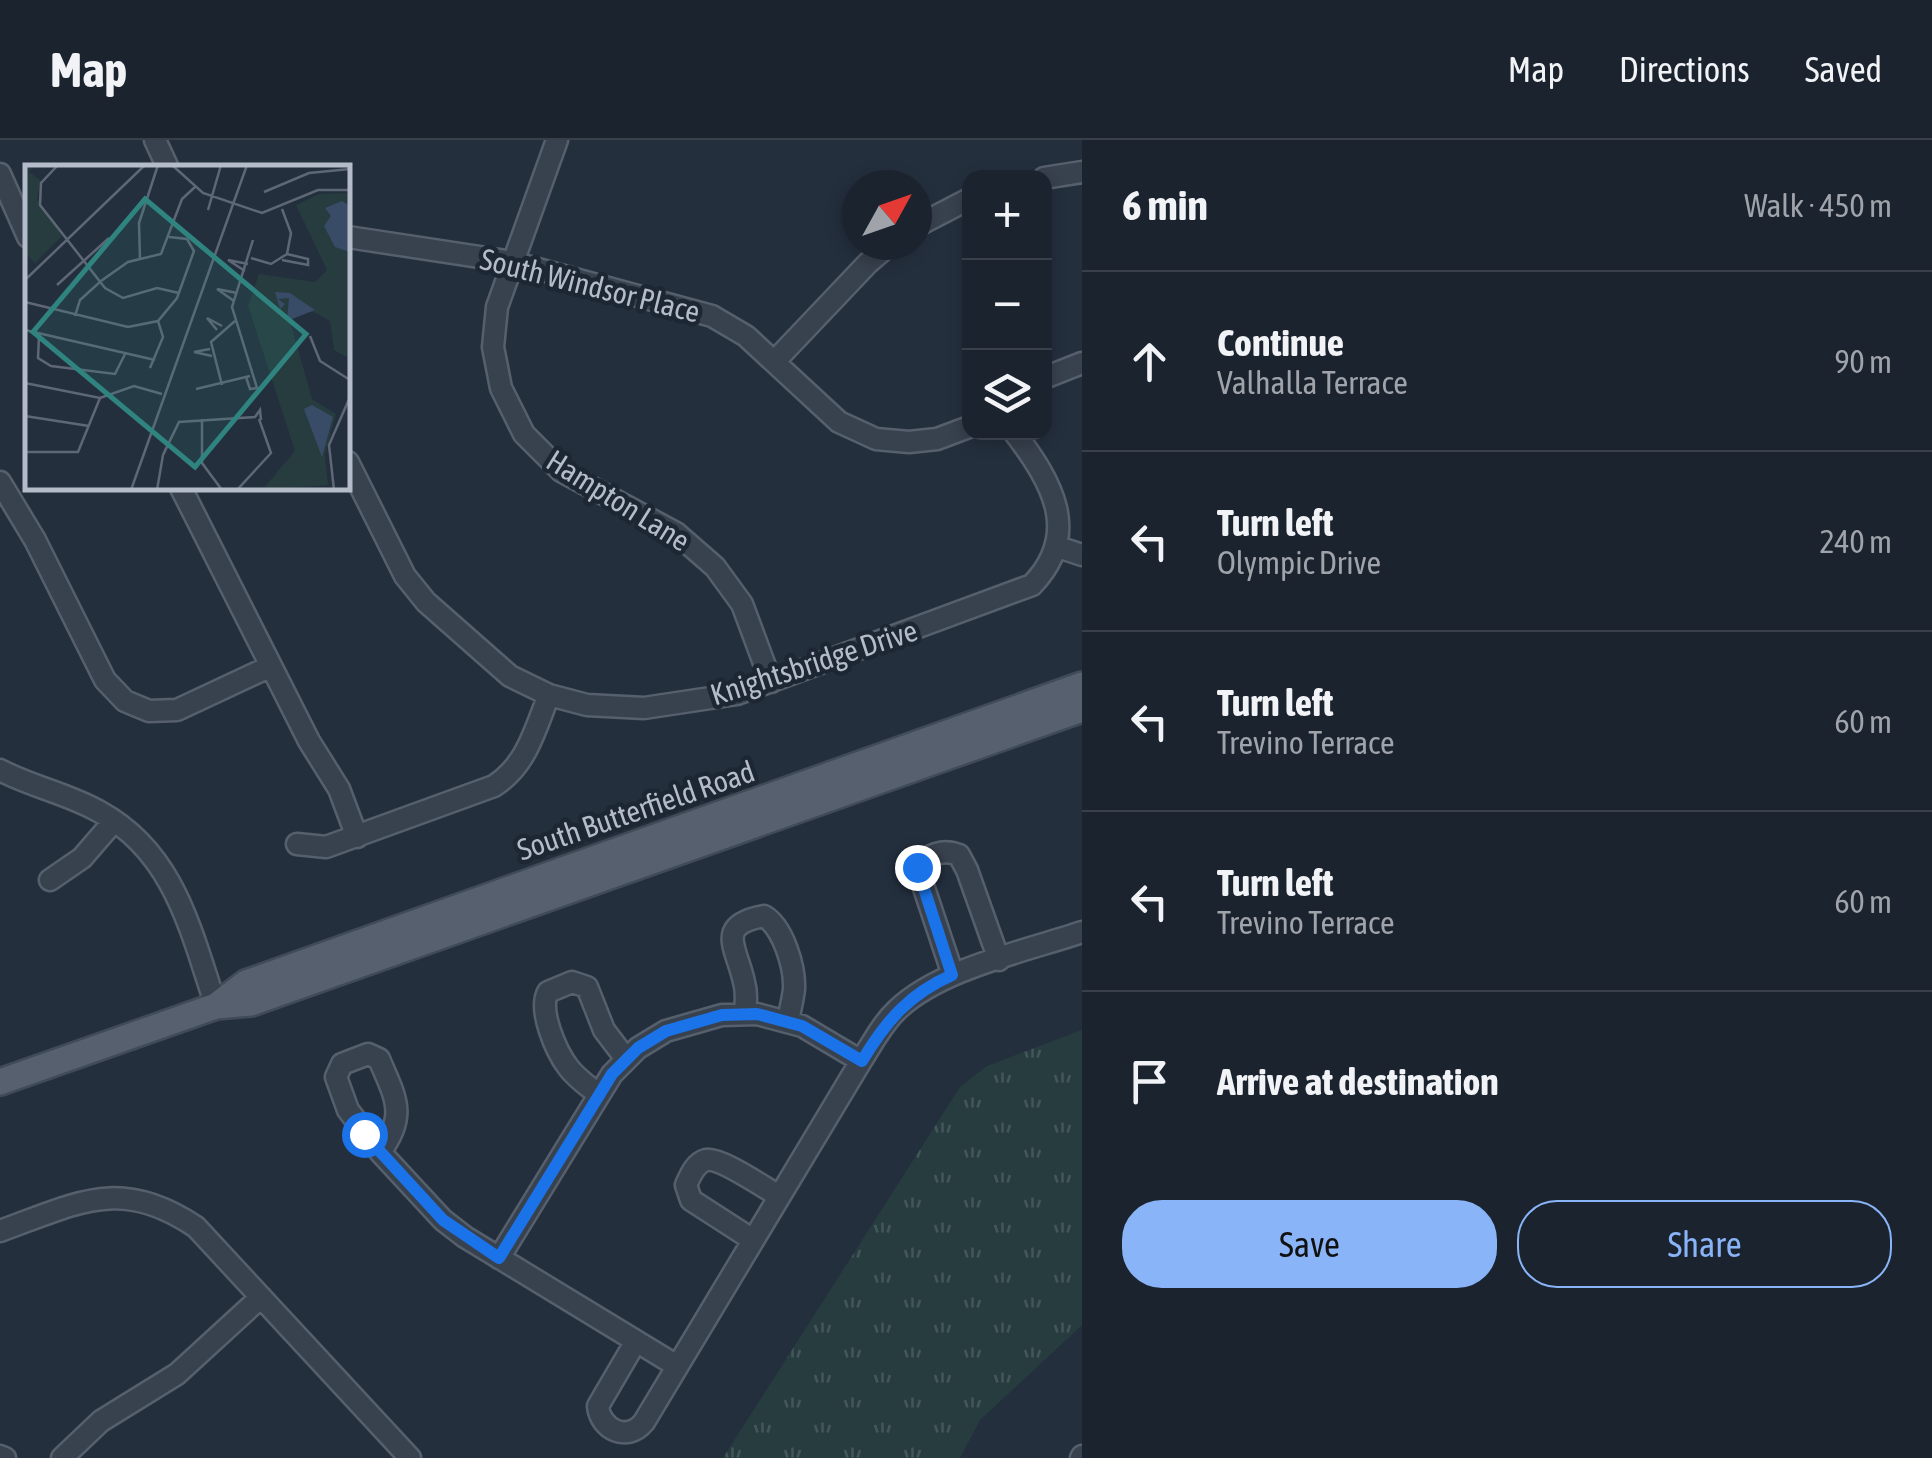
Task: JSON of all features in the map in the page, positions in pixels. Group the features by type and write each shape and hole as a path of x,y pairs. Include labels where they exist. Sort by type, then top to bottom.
{"main road":[{"name":"South Butterfield Road","path":"216,1006 246,982 1082,686"},
{"name":"South Butterfield Road","path":"0,1082 216,1006 251,1003 1082,708"}],"street":[{"path":"155,140 167,165"},
{"name":"Hampton Lane","path":"556,140 496,307 494,347 501,388 524,434 561,471 676,533 706,557 742,604 771,682"},
{"path":"1052,177 1082,172"},
{"path":"2,183 25,231"},
{"path":"932,218 962,203"},
{"name":"South Windsor Place","path":"350,237 512,262 712,316 746,336 839,422 876,439 909,442 937,439 962,430"},
{"path":"774,362 872,260"},
{"path":"1052,375 1082,363"},
{"path":"1020,440 1056,490 1064,521 1061,548 1082,554"},
{"name":"Knightsbridge Drive","path":"350,466 405,576 426,602 496,666 548,695 587,706 644,708 706,700 771,682 1019,592 1039,580 1061,548"},
{"path":"2,487 106,680 125,701 150,711 177,710 272,666"},
{"path":"181,490 309,740 339,789 357,837"},
{"path":"297,844 326,847 478,793 506,779 527,751 548,695"},
{"path":"0,770 80,802 142,843 172,882 216,1006"},
{"path":"50,880 82,858 114,821"},
{"path":"952,975 917,867 943,851 959,855 965,866 999,960"},
{"path":"745,1014 744,980 732,933 741,922 764,916 775,924 792,968 794,992 788,1021"},
{"path":"636,1341 598,1406 598,1414 622,1433 636,1432 896,1010 952,975 1082,932"},
{"path":"598,1094 578,1078 559,1050 544,1006 548,992 572,982 587,987 604,1030 626,1059"},
{"path":"499,1258 598,1094 638,1048 680,1025 745,1014 788,1021 862,1061"},
{"path":"380,1152 443,1220 677,1366"},
{"path":"753,1240 691,1200 686,1185 695,1168 702,1161 716,1161 779,1196"},
{"path":"0,1231 94,1199 129,1198 154,1203 196,1227 410,1458"},
{"path":"62,1458 101,1421 177,1374 261,1296"}],"green space":[{"path":"1082,1030 1082,1325 980,1420 960,1458 723,1458 960,1087 987,1066"}],"route":[{"path":"364,1134 443,1220 499,1258 612,1074 638,1048 666,1031 702,1018 757,1014 802,1026 862,1061 896,1010 952,975 917,867"}]}
